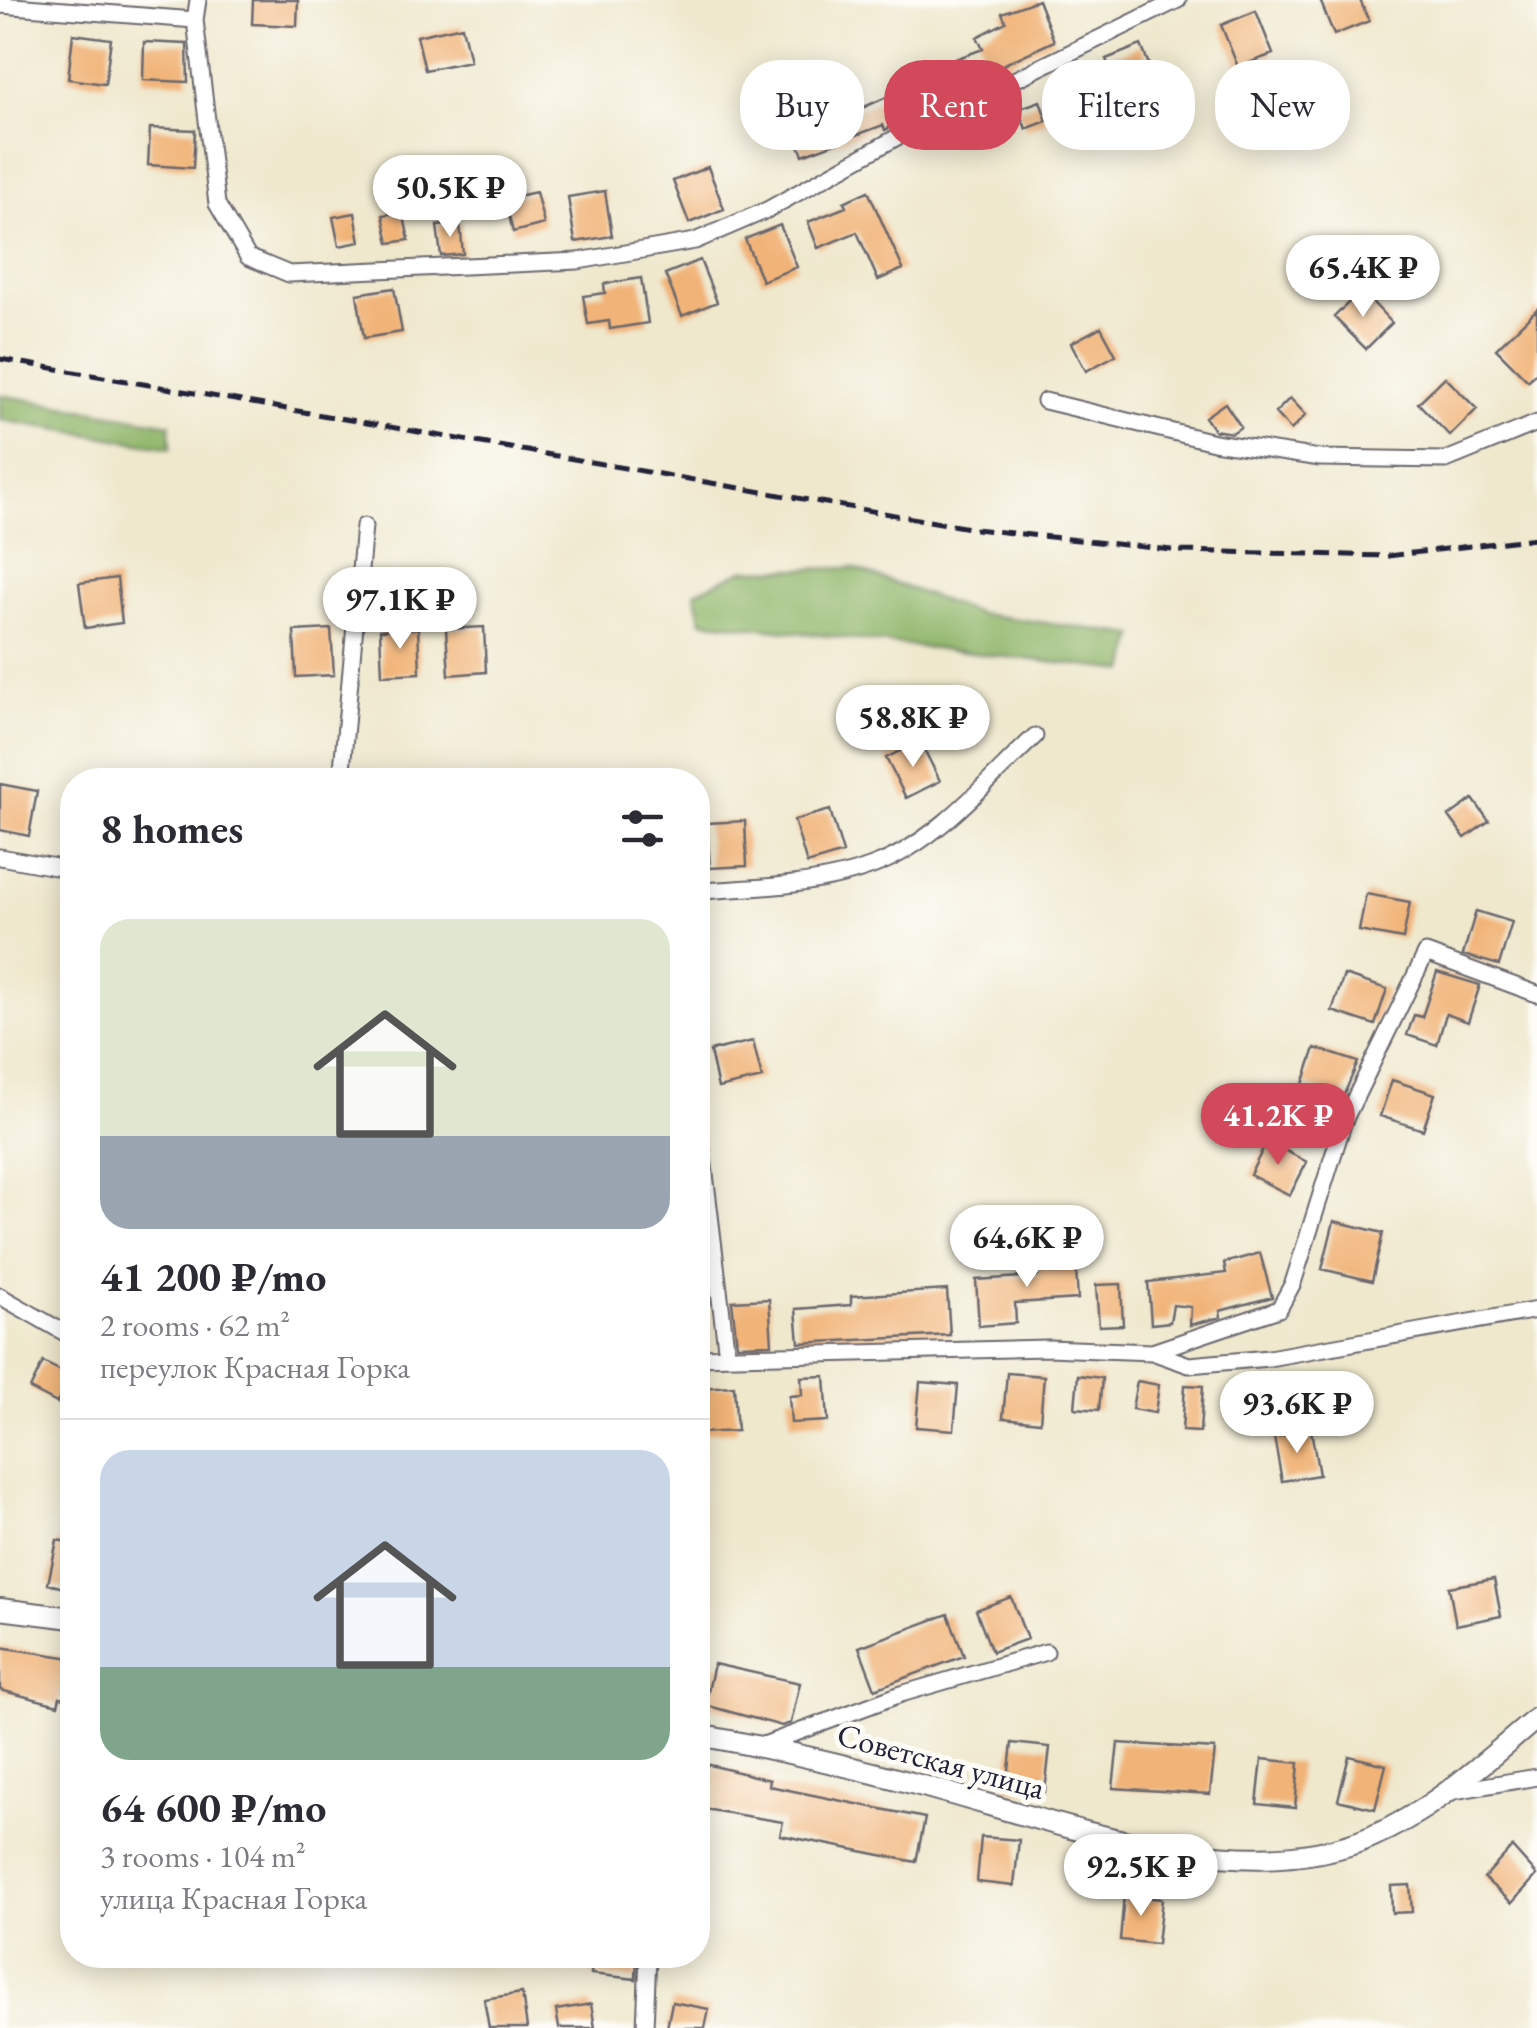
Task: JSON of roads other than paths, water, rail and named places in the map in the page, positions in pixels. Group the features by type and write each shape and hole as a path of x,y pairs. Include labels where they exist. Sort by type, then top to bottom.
{"main road":[{"path":"0,1609 60,1616"},
{"name":"Советская улица","path":"710,1737 760,1746 1072,1827 1186,1851 1250,1858 1303,1854 1367,1838 1402,1822 1448,1792 1537,1718"}],"street":[{"path":"198,0 195,20 217,204 248,257 288,274 578,261 695,240 767,210 899,136 1178,0"},
{"path":"0,5 195,20"},
{"path":"1045,401 1214,442 1320,458 1446,460 1537,423"},
{"path":"342,768 364,526"},
{"path":"710,890 824,879 882,863 936,828 1034,736"},
{"path":"0,857 60,868"},
{"path":"1152,1352 1280,1310 1293,1283 1344,1121 1426,954 1537,994"},
{"path":"710,1215 727,1356"},
{"path":"0,1296 60,1330"},
{"path":"710,1357 1048,1348 1152,1352 1189,1365 1269,1358 1537,1310"},
{"path":"760,1746 901,1694 1046,1652"},
{"path":"1448,1792 1537,1777"},
{"path":"645,2028 647,1968"}],"railway":[{"path":"0,359 975,529 1181,551 1388,556 1537,538"}]}
